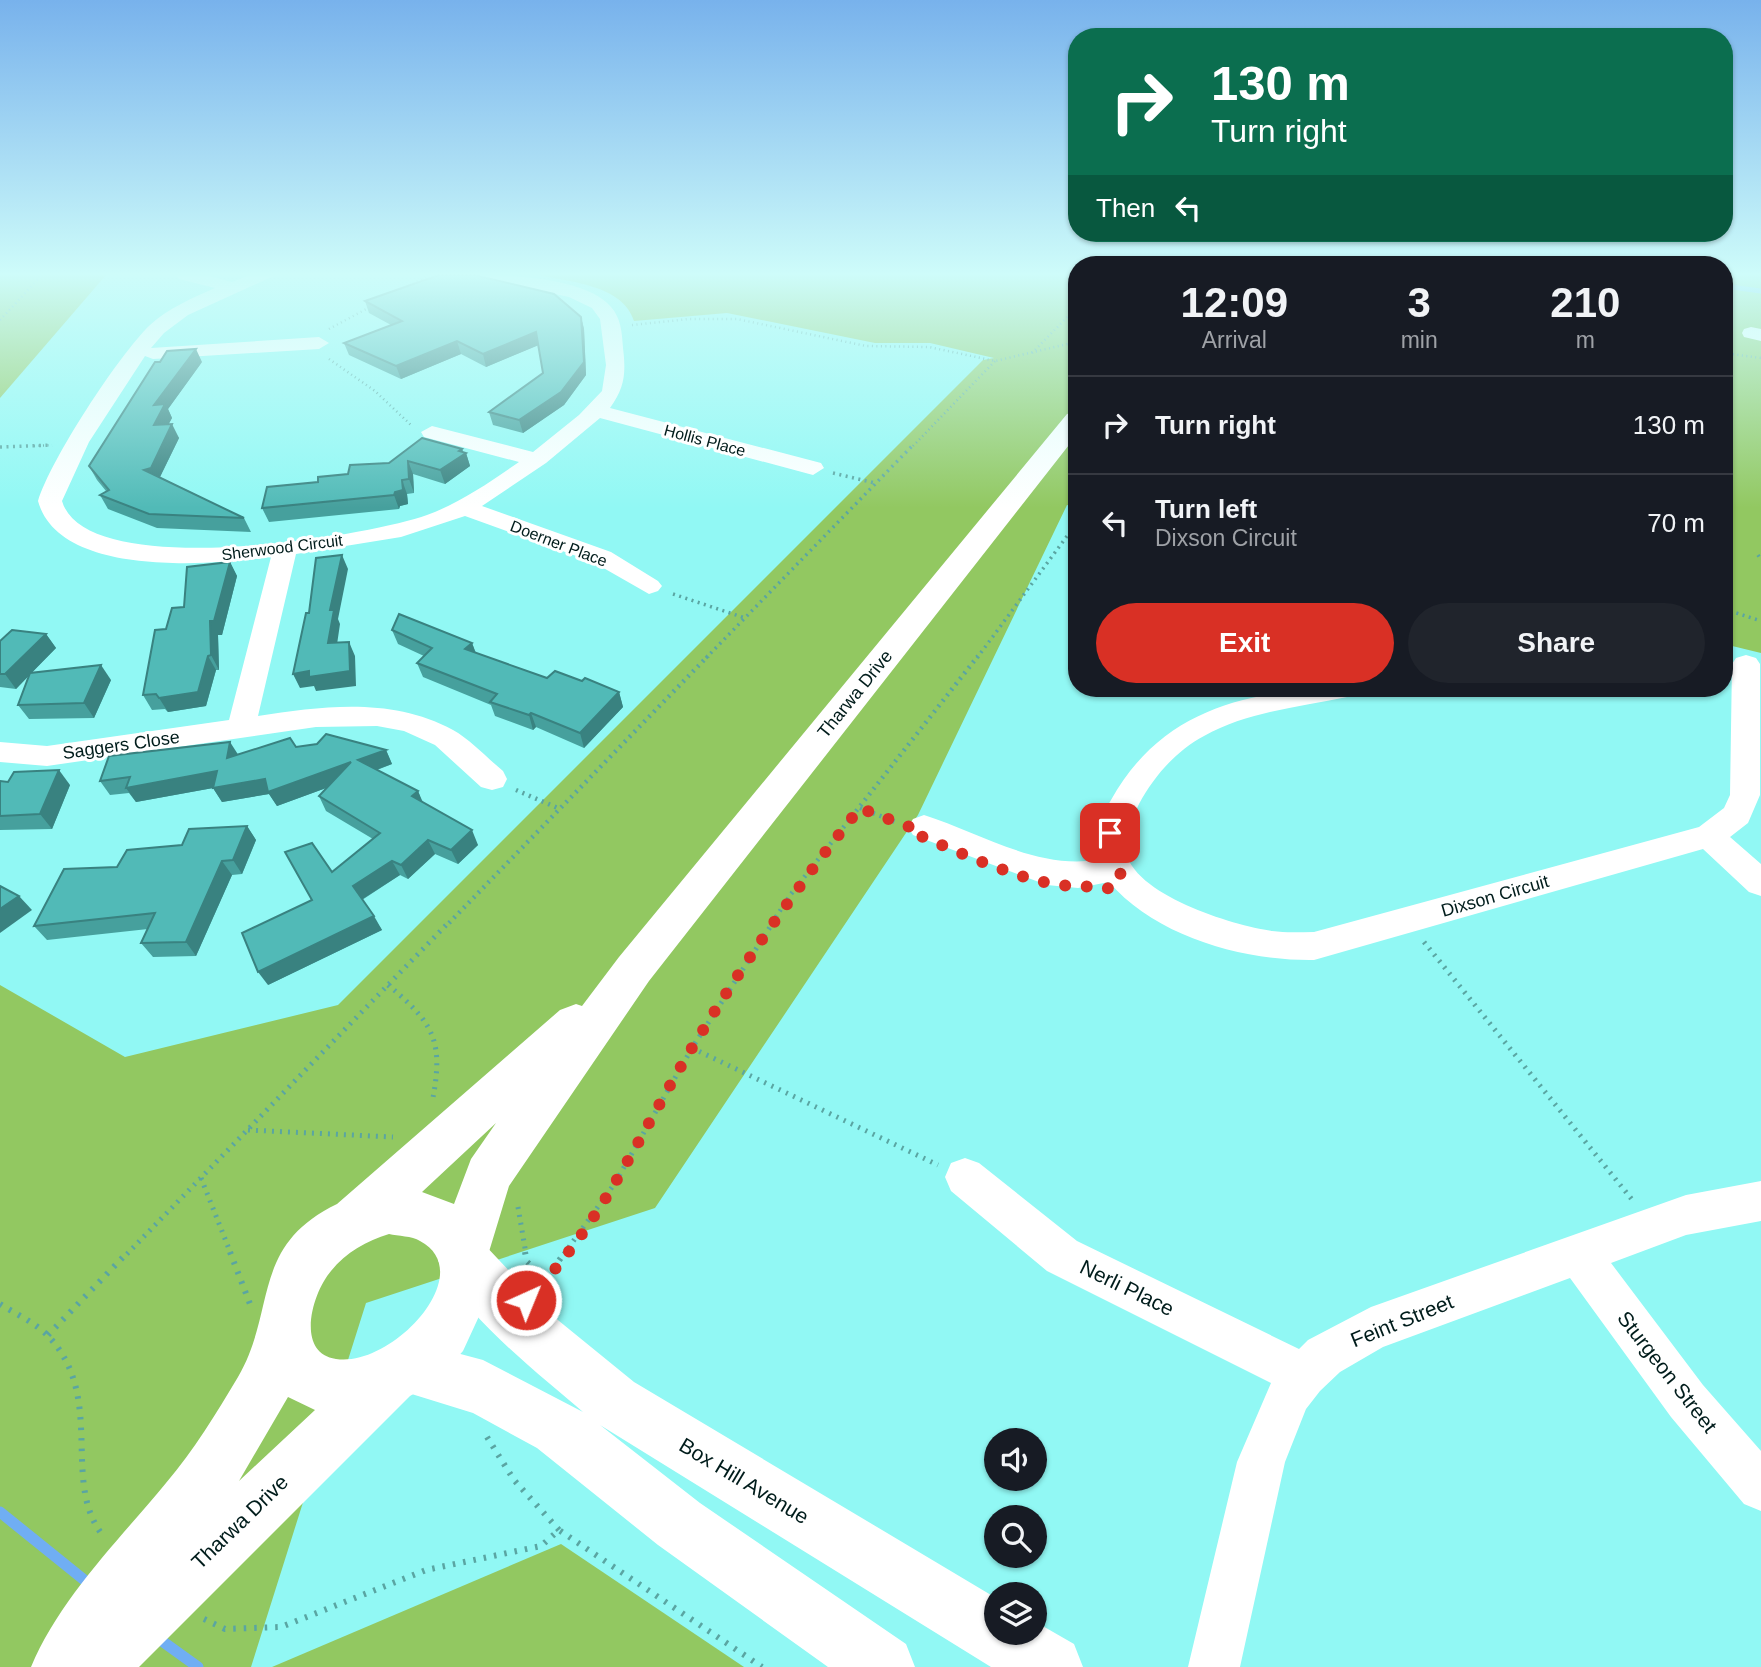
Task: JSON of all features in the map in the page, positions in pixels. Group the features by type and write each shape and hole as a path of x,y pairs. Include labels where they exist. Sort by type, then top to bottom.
{"main road":[{"name":"Tharwa Drive","path":"463,1257 488,1175 634,969 1068,428"},
{"name":"Tharwa Drive","path":"345,1226 483,1108 634,969"},
{"path":"389,1210 415,1210 441,1220 458,1241 466,1268 462,1300 446,1332 424,1357 398,1374 364,1388 334,1388 308,1378 291,1360 283,1336 284,1307 294,1279 312,1254 345,1226 389,1210"},
{"name":"Box Hill Avenue","path":"463,1257 529,1331 614,1402 1051,1667"},
{"name":"Tharwa Drive","path":"168,1564 266,1382 283,1336"},
{"name":"Tharwa Drive","path":"91,1651 168,1564 398,1374"},
{"path":"398,1374 483,1388 557,1428 679,1524 883,1667"}],"street":[{"path":"138,354 158,353"},
{"name":"Sherwood Circuit","path":"138,354 58,475 50,503 56,519 72,531 116,549 151,555 193,557 386,534 418,526 464,508 596,411 612,393 616,375 614,353"},
{"name":"Hollis Place","path":"596,411 813,468"},
{"path":"432,432 534,459"},
{"name":"Doerner Place","path":"464,508 602,556 649,586"},
{"path":"241,728 285,548"},
{"name":"Dixson Circuit","path":"1115,869 1131,889 1154,905 1251,940 1272,945 1314,946 1709,836 1737,815 1745,795 1744,664"},
{"path":"916,827 1047,873 1078,875 1115,869 1109,851 1110,833 1132,789 1165,749 1210,722 1328,697"},
{"name":"Saggers Close","path":"0,752 47,756 316,717 357,715 411,723 445,738 492,779"},
{"path":"1709,836 1761,883"},
{"name":"Nerli Place","path":"965,1177 1062,1256 1304,1375"},
{"name":"Feint Street","path":"1214,1667 1261,1462 1290,1393 1324,1356 1371,1329 1686,1215 1761,1201"},
{"name":"Sturgeon Street","path":"1578,1254 1687,1401 1761,1487"}],"path":[{"path":"317,353 374,391 413,427 432,432"},
{"path":"956,353 995,361 1036,353"},
{"path":"1733,354 1761,358"},
{"path":"48,1335 995,361"},
{"path":"0,447 78,444"},
{"path":"813,468 876,484"},
{"path":"533,1293 548,1280 615,1183 692,1048 791,894 1068,539"},
{"path":"1758,555 1761,560"},
{"path":"649,586 745,618"},
{"path":"1733,612 1761,621"},
{"path":"492,779 560,808"},
{"path":"860,808 916,827"},
{"path":"1418,934 1654,1227"},
{"path":"388,985 415,1007 434,1032 441,1050 432,1106"},
{"path":"692,1048 965,1177"},
{"path":"247,1130 405,1138"},
{"path":"516,1195 527,1262 548,1280"},
{"path":"0,1304 48,1335 65,1359 75,1387 83,1431 83,1490 88,1513 99,1533 168,1564 225,1629 281,1627 426,1570 541,1546 559,1530"},
{"path":"479,1426 514,1480 559,1530 762,1667"}],"green space":[{"path":"0,353 39,353 0,398"},
{"path":"972,353 1068,353 1068,505 918,815 655,1208 366,1303 251,1667 0,1667 0,985 125,1057 338,1005 983,360 994,358"},
{"path":"1733,353 1761,353 1761,653 1733,646"},
{"path":"561,1544 744,1667 272,1667"}],"building":[{"path":"166,353 193,353 154,405 165,404 154,425 172,424 151,468 144,470 244,518 149,514 100,495 109,490 89,466 155,362 160,362"},
{"path":"366,353 428,353 396,366"},
{"path":"540,353 583,353 584,362 561,392 519,420 489,412 543,373"},
{"path":"422,438 462,449 459,451 466,453 440,470 408,461 409,479 402,480 403,490 395,492 394,495 262,508 267,487 318,482 318,477 348,474 350,465 389,463"},
{"path":"342,555 330,610 334,610 328,643 349,642 350,671 309,677 309,671 293,674 306,613 309,613 316,558"},
{"path":"230,562 214,621 210,621 211,655 208,656 198,692 159,698 156,694 143,695 155,630 166,629 172,608 184,607 187,567"},
{"path":"399,614 472,643 465,649 547,678 555,671 582,681 585,678 619,692 580,733 531,713 529,715 490,702 497,694 417,663 432,648 392,630"},
{"path":"12,630 46,634 5,674 0,674 0,641"},
{"path":"101,665 84,703 18,705 30,673"},
{"path":"326,734 386,750 358,760 418,791 412,796 472,830 451,850 428,840 401,865 392,861 353,886 374,916 258,972 242,933 312,900 285,852 312,843 332,872 380,833 319,796 351,762 268,792 265,779 213,788 217,771 126,788 130,777 100,781 109,756 230,742 227,758 290,738 296,747 317,744"},
{"path":"59,770 40,814 0,816 0,781 8,782 14,772"},
{"path":"247,826 233,860 222,861 186,942 141,943 155,913 34,926 64,869 117,867 127,850 182,845 189,829"},
{"path":"0,886 19,896 0,909"}],"waterway":[{"path":"0,1512 93,1587"},
{"path":"155,1636 198,1667"}],"route":[{"path":"526,1300 548,1280 615,1183 692,1048 791,894 860,808 920,831 918,835 985,862 1055,885 1088,885 1107,889 1122,877 1115,869 1109,851 1110,833"}]}
